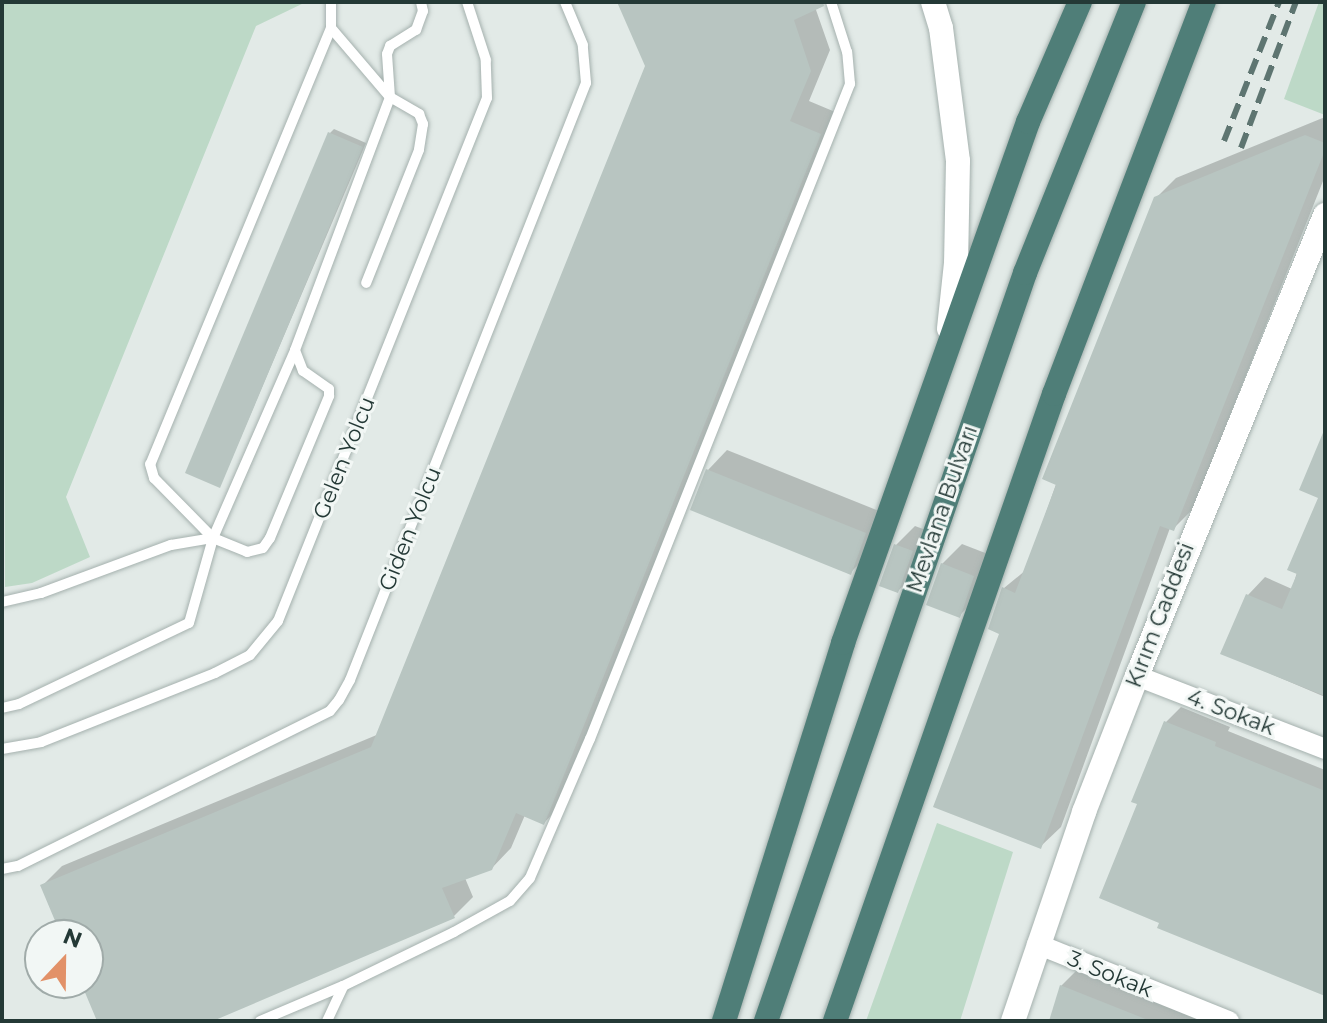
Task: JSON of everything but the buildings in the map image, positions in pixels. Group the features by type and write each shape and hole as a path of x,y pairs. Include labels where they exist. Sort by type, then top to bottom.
{"highway":[{"path":"724,1021 843,643 1028,122 1080,2"},
{"name":"Mevlana Bulvarı","path":"766,1021 1025,273 1134,2"},
{"path":"835,1021 1054,394 1204,2"}],"street":[{"path":"933,2 941,28 958,161 956,263 945,360"},
{"name":"Kırım Caddesi","path":"1013,1021 1037,944 1137,676 1325,215"},
{"name":"4. Sokak","path":"1137,676 1325,749"},
{"name":"3. Sokak","path":"1037,944 1229,1021"}],"lane":[{"path":"295,350 303,371 329,389 329,396 273,533 263,548 253,552 240,551 213,538 154,478 150,464 331,28 331,2"},
{"path":"2,708 19,704 184,628 193,615 213,538 295,350 390,97 387,54 390,46 416,30 423,11 421,2"},
{"name":"Gelen Yolcu","path":"2,749 41,742 215,673 258,648 278,621 487,98 486,60 467,2"},
{"name":"Giden Yolcu","path":"2,869 18,866 330,711 344,693 586,83 583,45 565,2"},
{"path":"260,1021 343,986 510,901 539,861 850,84 847,52 831,2"},
{"path":"331,28 390,97 419,114 423,137 366,283"},
{"path":"2,602 41,593 171,545 213,538"},
{"path":"327,1021 343,986"}],"green space":[{"path":"2,2 306,2 256,26 66,497 90,557 32,583 5,587"},
{"path":"1319,2 1325,2 1325,115 1284,99"},
{"path":"937,823 1013,852 960,1021 866,1021"}],"railway":[{"path":"1224,141 1279,2"},
{"path":"1241,148 1296,2"}]}
